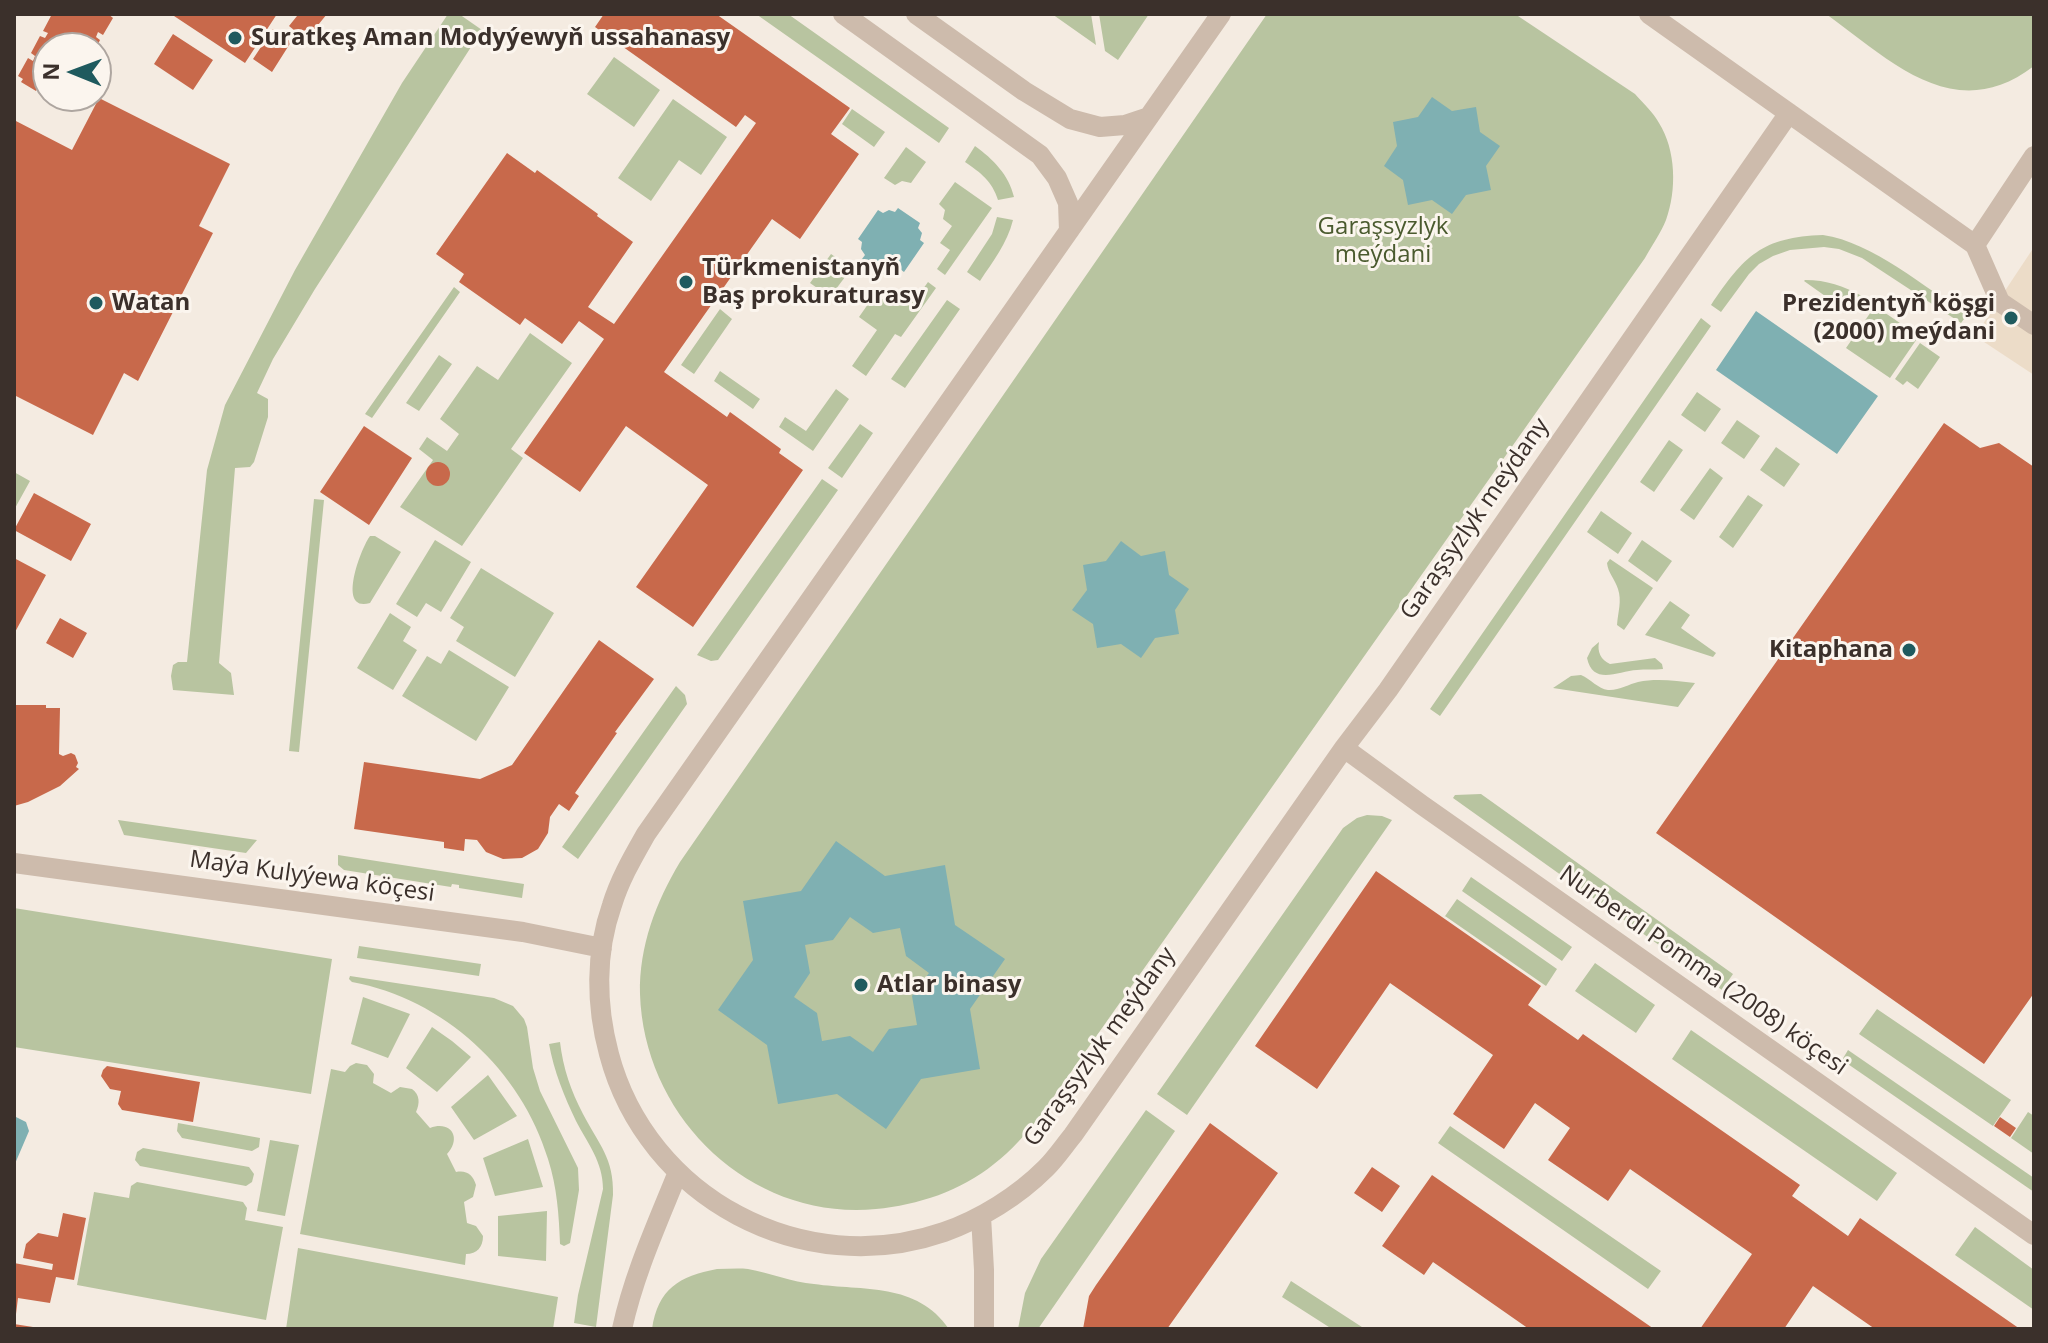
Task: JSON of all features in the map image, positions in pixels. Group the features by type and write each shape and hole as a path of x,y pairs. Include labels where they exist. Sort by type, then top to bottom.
{"street":[{"path":"843,14 1040,155 1057,178 1068,203 1069,231"},
{"path":"916,14 1024,91 1070,119 1100,127 1125,125 1149,117"},
{"name":"Garaşsyzlyk meýdany","path":"1221,14 646,834 626,869 611,907 602,948 599,989 603,1030 613,1069 629,1107 651,1142 678,1172 709,1199 745,1220 782,1235 823,1244 864,1246 904,1243 944,1232 981,1216 1047,1167 1073,1135 1406,664 1789,113"},
{"path":"1649,14 1975,245 2000,302 2034,325"},
{"path":"1975,245 2034,156"},
{"name":"Nurberdi Pomma (2008) köçesi","path":"1344,748 2034,1235"},
{"name":"Maýa Kulyýewa köçesi","path":"14,863 523,932 602,948"},
{"path":"622,1329 640,1264 678,1172"},
{"path":"981,1216 984,1329"}],"green space":[{"path":"448,14 459,14 482,30 315,289 273,359 257,393 268,399 268,417 254,462 250,467 235,468 219,663 231,673 234,695 173,690 173,665 187,662 207,470 225,405 295,270 402,83"},
{"path":"756,14 788,14 949,128 939,143"},
{"path":"1052,14 1091,14 1096,45"},
{"path":"1099,14 1149,14 1118,60 1105,51"},
{"name":"Garaşsyzlyk meýdani","path":"1267,14 1515,14 1635,94 1654,115 1665,134 1672,158 1672,196 1666,220 1645,258 1024,1135 1007,1153 968,1182 908,1204 876,1209 830,1208 787,1198 747,1179 713,1152 683,1120 661,1082 646,1039 640,976 646,942 663,893 680,862"},
{"path":"1826,14 2034,14 2034,66 2005,83 1977,90 1950,88 1924,80 1899,67"},
{"path":"614,57 660,90 634,127 587,94"},
{"path":"673,99 727,137 701,175 679,160 651,201 618,178"},
{"path":"852,109 885,132 874,147 842,124"},
{"path":"975,146 999,168 1014,197 998,200 985,178 965,162"},
{"path":"906,147 926,162 911,183 902,181 895,185 884,178"},
{"path":"955,182 992,208 945,275 937,269 950,250 940,243 952,226 943,219 945,210 939,204"},
{"path":"997,217 1013,220 1003,245 980,281 967,272 992,234"},
{"path":"1823,235 1842,239 1879,256 1967,315 1961,323 1862,258 1824,247 1790,250 1773,256 1749,274 1721,312 1711,305 1734,274 1756,252 1784,240"},
{"path":"831,254 841,261 840,270 845,277 830,297 810,283"},
{"path":"1805,280 1835,284 1862,296 1849,313"},
{"path":"928,282 936,288 901,337 895,334 866,376 852,366 877,330 859,317 873,297 881,300 889,295 898,301 908,289 918,296"},
{"path":"454,287 460,292 372,418 365,414"},
{"path":"947,300 960,309 905,388 891,379"},
{"path":"1875,306 1919,336 1890,378 1846,348"},
{"path":"720,309 732,319 694,374 681,365"},
{"path":"1701,318 1711,326 1440,716 1430,709"},
{"path":"530,333 572,363 511,449 523,458 462,546 400,507 433,460 419,449 427,437 447,451 459,434 440,419 477,366 498,380"},
{"path":"1920,343 1940,357 1918,389 1907,381 1903,385 1895,379"},
{"path":"439,355 452,364 419,411 406,403"},
{"path":"720,371 760,399 753,409 714,381"},
{"path":"836,389 849,399 813,451 779,427 785,417 806,431"},
{"path":"1697,392 1721,409 1705,432 1681,415"},
{"path":"1737,420 1760,436 1744,459 1721,443"},
{"path":"860,424 873,433 842,478 828,468"},
{"path":"1669,440 1683,450 1654,492 1640,482"},
{"path":"1776,447 1800,464 1784,487 1760,470"},
{"path":"1710,468 1723,478 1694,520 1680,510"},
{"path":"14,472 30,481 14,510"},
{"path":"822,479 838,490 718,660 711,661 697,655"},
{"path":"1748,495 1763,505 1733,548 1719,537"},
{"path":"314,499 324,500 299,752 289,751"},
{"path":"1601,511 1632,533 1618,554 1587,532"},
{"path":"370,536 401,552 370,603 360,603 354,598 354,578"},
{"path":"435,540 471,562 441,612 426,603 417,617 396,604"},
{"path":"1642,540 1672,561 1657,582 1628,561"},
{"path":"1610,559 1653,588 1624,630 1617,625 1620,598 1608,567"},
{"path":"481,568 554,613 515,677 456,641 464,627 450,618"},
{"path":"1670,601 1690,615 1681,628 1716,653 1713,657 1645,635"},
{"path":"390,613 411,627 403,641 417,650 393,690 357,668"},
{"path":"1599,642 1600,655 1610,664 1655,658 1663,669 1607,675 1595,672 1587,658"},
{"path":"449,650 509,687 476,741 402,696 427,656 441,664"},
{"path":"1581,675 1608,690 1652,680 1695,683 1678,707 1553,688 1571,676"},
{"path":"676,686 685,695 687,704 578,859 562,847"},
{"path":"1481,794 1733,974 1722,990 1453,798 1455,795"},
{"path":"1367,815 1392,820 1187,1115 1157,1094 1343,828"},
{"path":"118,820 257,840 246,853 124,835"},
{"path":"338,855 524,884 522,898 459,888 459,885 452,884 451,887 344,870 338,865"},
{"path":"1471,877 1572,947 1562,961 1462,891"},
{"path":"1457,899 1557,969 1546,986 1445,916"},
{"path":"14,908 332,959 311,1094 14,1047"},
{"path":"359,946 481,964 479,976 357,958"},
{"path":"1595,963 1655,1005 1636,1033 1575,991"},
{"path":"350,976 494,998 513,1006 524,1019 540,1091 578,1168 579,1190 570,1243 560,1244 554,1180 536,1127 519,1096 498,1068 447,1022 418,1004 352,982"},
{"path":"363,997 410,1014 388,1058 351,1044"},
{"path":"1877,1009 2011,1100 1993,1126 1859,1034"},
{"path":"432,1027 471,1057 437,1092 406,1068"},
{"path":"1691,1030 1897,1173 1877,1201 1672,1059"},
{"path":"560,1042 571,1088 604,1152 613,1182 596,1327 574,1323 603,1189 602,1179 598,1162 572,1112 557,1074 549,1044"},
{"path":"1848,1050 2034,1178 2034,1192 1842,1060"},
{"path":"356,1063 367,1065 374,1074 373,1083 391,1093 400,1087 412,1089 418,1099 416,1112 430,1128 444,1126 452,1132 454,1142 447,1154 456,1172 469,1174 476,1185 473,1197 464,1202 467,1223 476,1226 483,1236 479,1249 466,1254 465,1265 300,1234 331,1069 345,1072"},
{"path":"488,1075 517,1116 474,1140 451,1107"},
{"path":"1146,1110 1175,1131 1038,1329 1018,1329 1025,1293 1041,1259"},
{"path":"2028,1112 2034,1116 2034,1154 2011,1138"},
{"path":"178,1123 260,1138 259,1147 252,1151 182,1138 177,1131"},
{"path":"1450,1126 1661,1271 1648,1289 1438,1143"},
{"path":"528,1139 543,1187 495,1196 483,1158"},
{"path":"270,1140 299,1145 285,1216 257,1211"},
{"path":"143,1148 249,1167 254,1174 252,1182 246,1186 140,1166 135,1160 137,1152"},
{"path":"137,1182 243,1202 247,1208 245,1220 283,1227 266,1320 77,1285 94,1192 129,1198 131,1186"},
{"path":"547,1211 546,1261 498,1256 498,1216"},
{"path":"1975,1227 2034,1270 2034,1310 1955,1255"},
{"path":"298,1248 558,1297 553,1329 286,1329"},
{"path":"717,1269 748,1269 806,1283 905,1296 936,1314 949,1329 652,1329 659,1304 672,1287 692,1276"},
{"path":"1291,1281 1365,1329 1332,1329 1282,1297"}],"shaded area":[{"name":"Prezidentyň köşgi (2000) meýdani","path":"2034,247 2034,375 1975,336"}],"water":[{"path":"1432,97 1452,111 1476,107 1480,132 1500,146 1486,166 1491,190 1466,195 1452,214 1432,200 1408,205 1403,180 1384,166 1397,146 1393,122 1418,117"},
{"path":"898,208 920,223 920,240 924,243 904,272 900,269 887,271 885,275 862,259 865,255 861,249 862,242 858,239 878,210 895,212"},
{"path":"1756,311 1878,396 1837,454 1716,370"},
{"path":"1121,541 1141,556 1165,551 1169,575 1189,589 1175,610 1179,634 1155,638 1141,658 1121,644 1097,648 1093,624 1072,610 1087,590 1083,565 1106,561"},
{"path":"836,841 885,876 945,865 955,925 1005,959 970,1009 980,1069 921,1079 886,1129 837,1094 778,1104 767,1045 718,1010 753,960 743,901 801,891","holes":["850,917 873,933 900,928 906,956 929,973 912,996 917,1025 889,1029 873,1052 850,1036 822,1041 817,1013 794,997 810,973 805,945 833,940"]},
{"path":"14,1116 26,1122 29,1131 14,1166"}],"building":[{"path":"52,14 108,14 113,18 105,32 43,31"},
{"name":"Suratkeş Aman Modyýewyň ussahanasy","path":"171,14 277,14 245,63"},
{"path":"294,14 327,14 304,38 289,26 297,16"},
{"name":"Türkmenistanyň Baş prokuraturasy","path":"604,14 716,14 850,108 831,134 859,154 800,239 772,219 664,372 727,417 730,412 781,449 779,453 803,470 693,627 636,587 708,485 626,426 580,492 524,453 604,339 579,321 562,344 525,318 520,325 459,282 464,274 436,254 507,153 535,173 537,170 633,242 588,307 614,324 756,123 745,115 736,127 595,27"},
{"path":"273,29 291,42 272,72 253,59"},
{"path":"173,34 213,60 193,90 154,64"},
{"path":"28,58 32,60 32,89 21,82 23,79 18,76"},
{"name":"Watan","path":"112,105 230,164 199,226 213,233 138,381 124,373 93,435 14,395 14,120 72,150 92,112 112,112"},
{"name":"Kitaphana","path":"1944,423 1980,448 1999,443 2034,467 2034,993 1984,1064 1656,833"},
{"path":"364,426 412,458 369,525 320,492"},
{"path":"438,462 446,466 450,474 446,482 438,486 430,482 426,474 430,466"},
{"path":"34,493 91,524 71,561 14,530"},
{"path":"14,558 46,575 14,634"},
{"path":"60,618 87,633 73,658 46,643"},
{"path":"599,640 654,679 575,793 579,796 569,811 559,804 550,817 548,833 538,849 522,858 503,859 486,852 477,840 465,839 464,851 444,848 444,842 354,829 364,762 480,779 512,765"},
{"path":"14,705 60,708 59,754 75,755 79,769 60,786 14,806"},
{"path":"1376,871 1541,986 1528,1005 1578,1040 1583,1034 1800,1185 1792,1196 1848,1236 1860,1218 2020,1329 1875,1329 1813,1286 1784,1329 1700,1329 1752,1254 1630,1169 1608,1201 1548,1160 1570,1128 1535,1103 1504,1149 1453,1114 1493,1055 1390,983 1317,1089 1255,1046"},
{"path":"107,1066 200,1082 193,1122 122,1110 118,1104 121,1091 110,1089 101,1076"},
{"path":"2000,1117 2016,1128 2010,1137 1994,1126"},
{"path":"1210,1123 1278,1173 1167,1329 1083,1329 1089,1296"},
{"path":"1372,1167 1400,1186 1382,1212 1354,1193"},
{"path":"1432,1175 1654,1329 1529,1329 1433,1262 1424,1275 1382,1246"},
{"path":"63,1213 86,1218 74,1280 56,1277 50,1303 18,1298 16,1314 14,1263 52,1270 53,1264 23,1258 26,1244 38,1233 58,1237"},
{"path":"14,1324 33,1327 33,1329 14,1329"}],"place":[{"name":"Suratkeş Aman Modyýewyň ussahanasy","path":"235,38"},
{"name":"Türkmenistanyň Baş prokuraturasy","path":"686,282"},
{"name":"Watan","path":"96,303"},
{"name":"Prezidentyň köşgi (2000) meýdani","path":"2011,318"},
{"name":"Kitaphana","path":"1909,650"},
{"name":"Atlar binasy","path":"861,985"}]}
